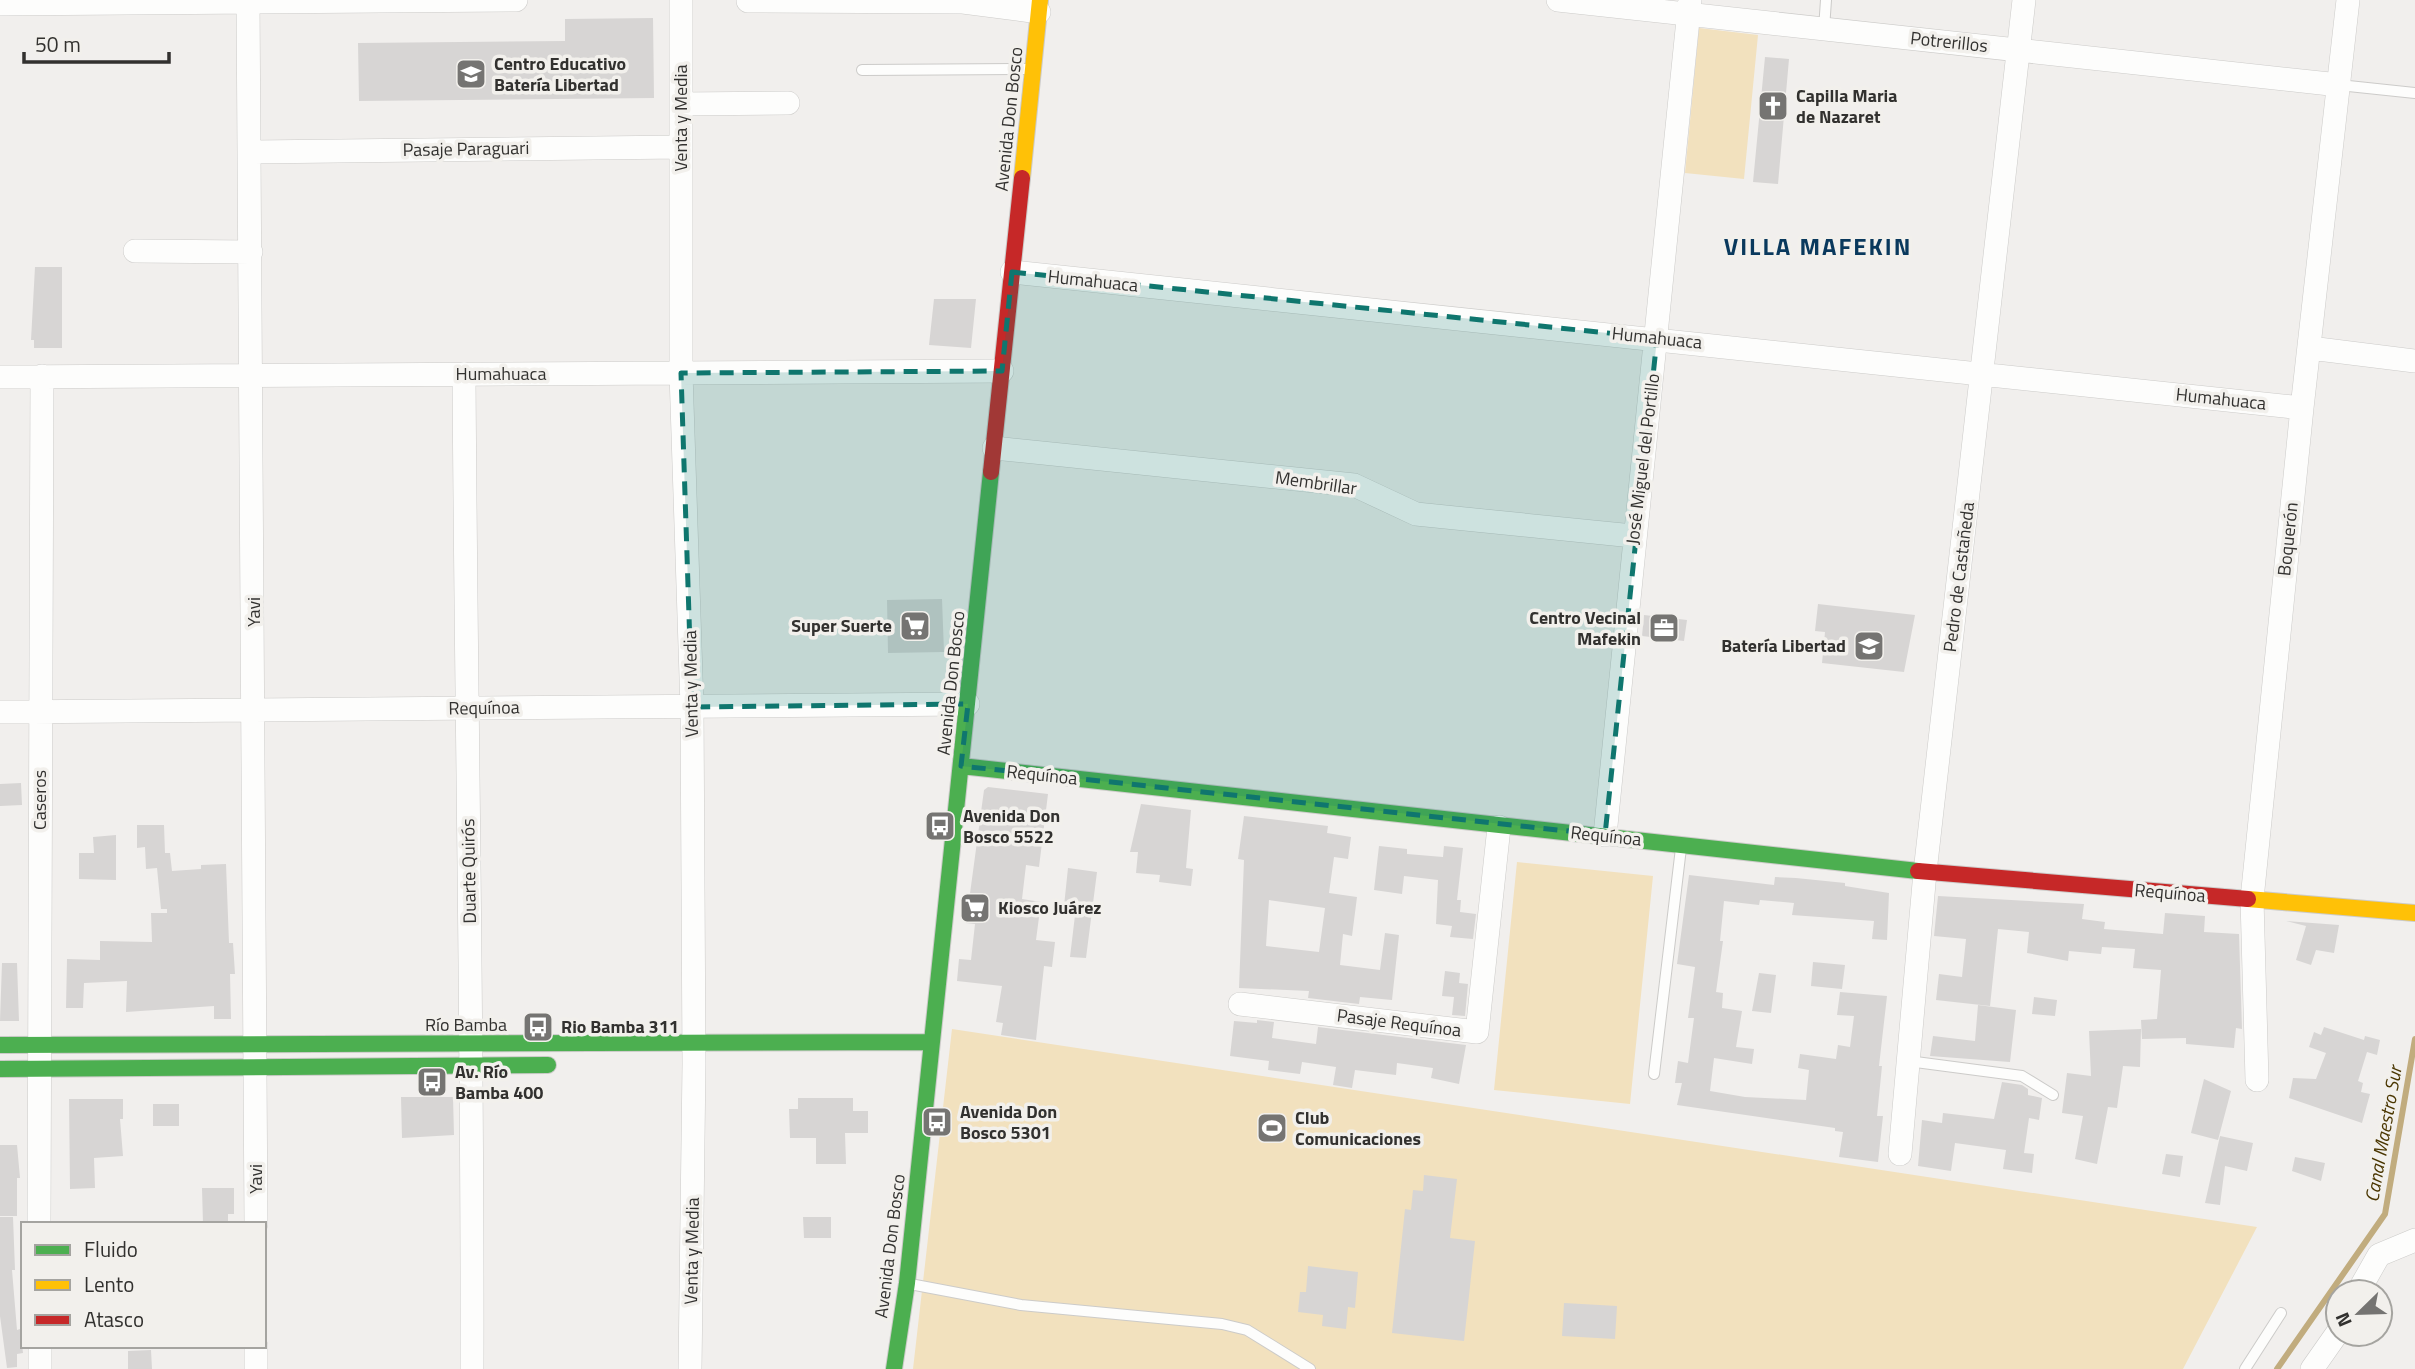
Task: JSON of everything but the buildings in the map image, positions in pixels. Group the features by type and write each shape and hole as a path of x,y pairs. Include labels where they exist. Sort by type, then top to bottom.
{"main road":[{"name":"Avenida Don Bosco","path":"894,1369 907,1283 923,1064 932,1042 1040,6"},
{"name":"Requínoa","path":"961,766 1499,827 1605,835 1925,873 2415,913"},
{"name":"Río Bamba","path":"0,1045 256,1055 694,1058 932,1042"},
{"name":"Río Bamba","path":"0,1069 256,1055 473,1055 569,1065"}],"street":[{"path":"0,4 516,0"},
{"name":"Venta y Media","path":"681,0 681,373 692,707 694,1058 690,1369"},
{"name":"Potrerillos","path":"1558,0 1689,7 1824,29 2339,85"},
{"name":"Pedro de Castañeda","path":"1900,1154 1925,873 2024,0"},
{"name":"Boquerón","path":"2257,1080 2252,899 2302,408 2311,348 2348,0"},
{"name":"Yavi","path":"248,1 256,1222"},
{"path":"748,1 963,2 1040,6"},
{"name":"José Miguel del Portillo","path":"1605,835 1633,537 1657,338 1689,7"},
{"path":"681,104 788,103"},
{"name":"Pasaje Paraguari","path":"250,152 681,147"},
{"path":"135,251 251,252"},
{"name":"Humahuaca","path":"1012,272 2302,408"},
{"path":"2311,348 2415,361"},
{"name":"Humahuaca","path":"0,377 1002,371"},
{"name":"Duarte Quirós","path":"464,374 466,708 473,1055 472,1369"},
{"name":"Caseros","path":"40,1222 42,376"},
{"name":"Membrillar","path":"994,448 1354,485 1416,514 1633,537"},
{"name":"Requínoa","path":"0,712 968,704"},
{"name":"Pasaje Requínoa","path":"1240,1004 1477,1032 1499,827"},
{"path":"2366,1278 2379,1255 2415,1240"},
{"path":"40,1348 40,1369"},
{"path":"256,1348 256,1369"},
{"path":"2312,1369 2327,1348"}],"lane":[{"path":"1824,29 1826,0"},
{"path":"862,70 1033,69"},
{"path":"2339,85 2415,93"},
{"path":"1654,1074 1681,845"},
{"path":"1908,1061 2022,1076 2053,1095"},
{"path":"907,1283 1021,1305 1222,1324 1247,1330 1310,1369"},
{"path":"2245,1369 2281,1313"}],"highlighted area":[{"path":"1012,272 1657,338 1605,835 961,766 968,704 692,707 681,373 1002,371"}],"shaded area":[{"path":"1699,28 1758,35 1744,179 1685,173"},
{"path":"1517,862 1653,876 1630,1104 1494,1090"},
{"name":"Club Comunicaciones","path":"952,1029 2257,1227 2183,1369 913,1369"}],"waterway":[{"name":"Canal Maestro Sur","path":"2277,1369 2385,1214 2415,1039"}],"traffic: fast":[{"path":"894,1369 907,1283 991,472"},
{"path":"961,766 1918,871"},
{"path":"0,1045 932,1042"},
{"path":"0,1069 548,1065"}],"traffic: slow":[{"path":"1022,178 1040,0"},
{"path":"2248,899 2415,913"}],"traffic: jam":[{"path":"991,472 1022,178"},
{"path":"1918,871 2248,899"}],"place":[{"name":"Centro Educativo Batería Libertad","path":"471,74"},
{"name":"Capilla Maria de Nazaret","path":"1773,106"},
{"name":"Super Suerte","path":"915,626"},
{"name":"Centro Vecinal Mafekin","path":"1664,628"},
{"name":"Batería Libertad","path":"1869,646"},
{"name":"Avenida Don Bosco 5522","path":"940,826"},
{"name":"Kiosco Juárez","path":"975,908"},
{"name":"Rio Bamba 311","path":"538,1027"},
{"name":"Av. Río Bamba 400","path":"432,1082"},
{"name":"Avenida Don Bosco 5301","path":"937,1122"},
{"name":"Club Comunicaciones","path":"1272,1128"}],"district":[{"name":"VILLA MAFEKIN","path":"1818,247"}]}
